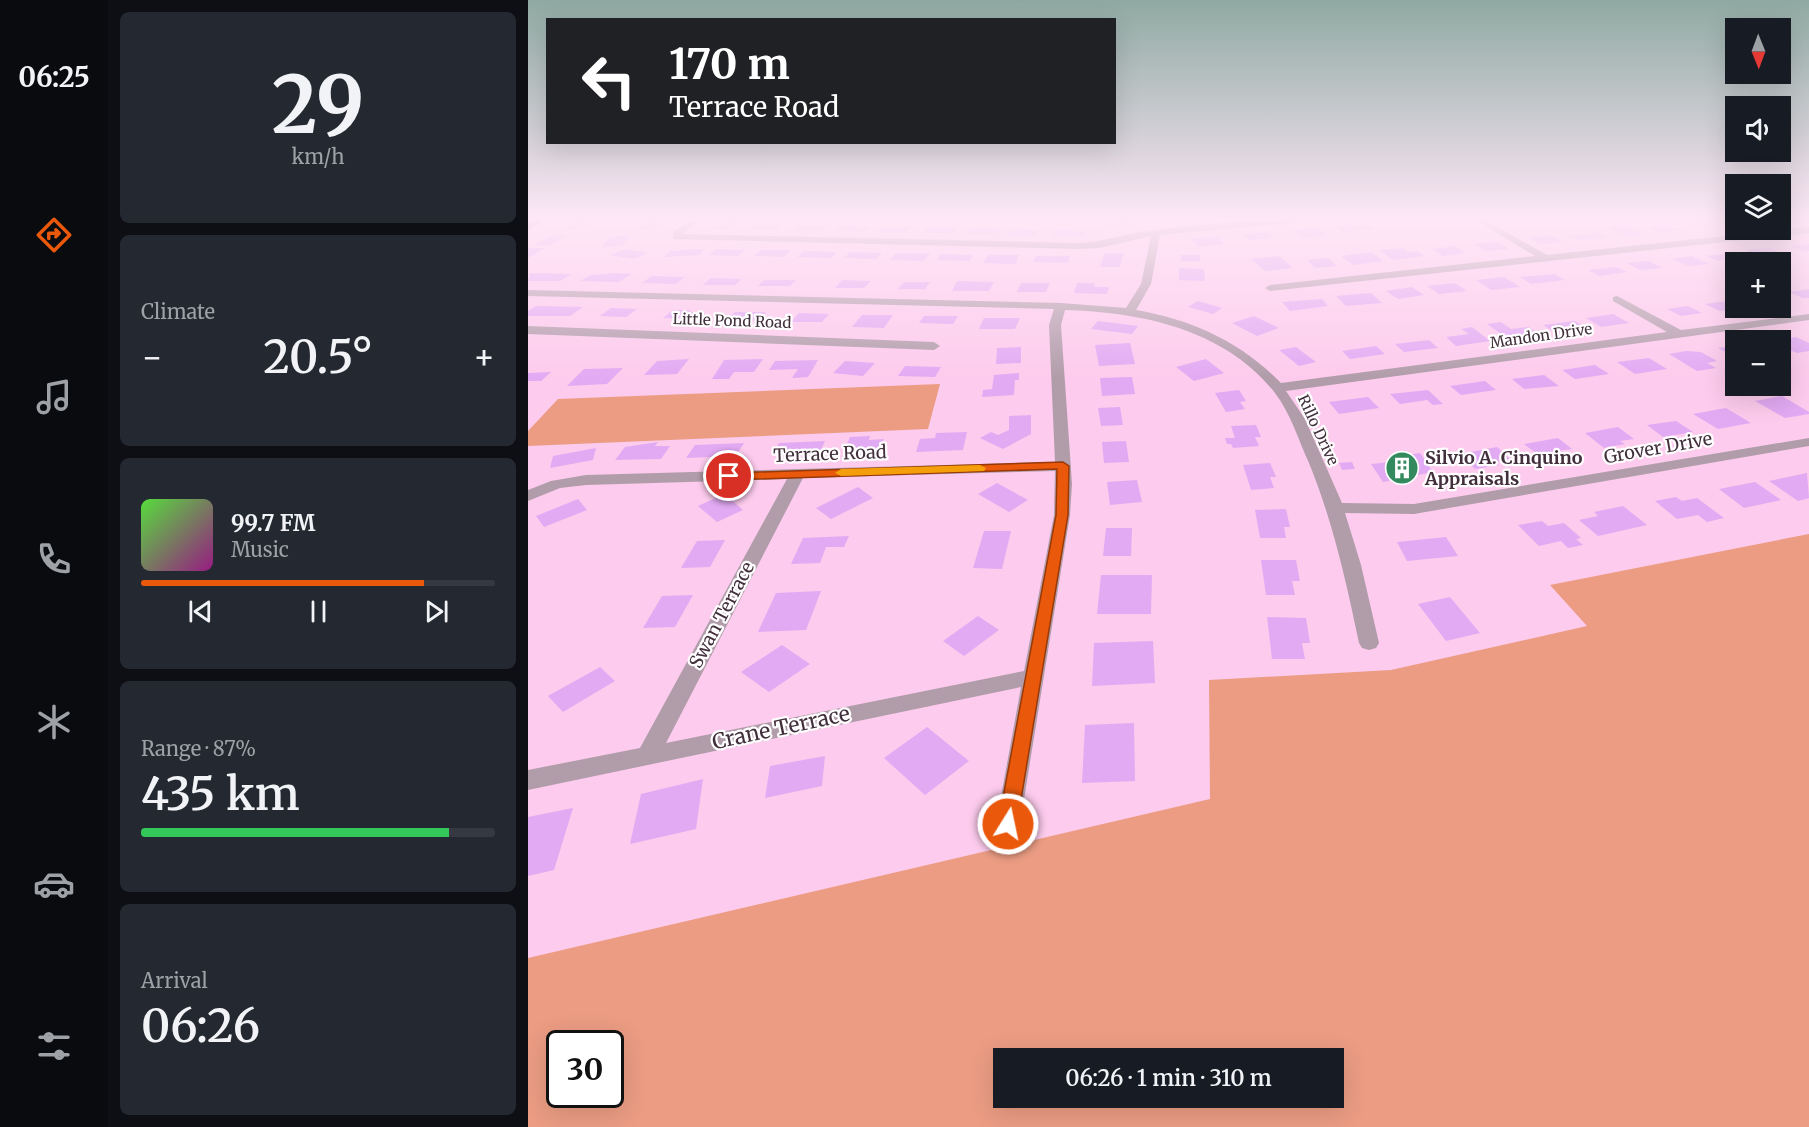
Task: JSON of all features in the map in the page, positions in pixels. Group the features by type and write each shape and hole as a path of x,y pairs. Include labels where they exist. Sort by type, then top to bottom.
{"street":[{"path":"1130,310 1146,284 1148,273"},
{"path":"1270,288 1411,273"},
{"name":"Rillo Drive","path":"528,294 1061,306 1130,310 1163,317 1210,334 1253,362 1277,388 1295,414 1335,507 1346,542 1370,643"},
{"path":"1617,299 1679,334"},
{"path":"1008,824 1062,515 1063,466 1055,325 1061,306"},
{"name":"Mandon Drive","path":"1277,388 1809,317"},
{"name":"Little Pond Road","path":"528,330 934,346"},
{"name":"Grover Drive","path":"1335,507 1363,510 1414,509 1805,446"},
{"name":"Terrace Road","path":"528,496 572,481 1063,466"},
{"name":"Swan Terrace","path":"647,756 797,474"},
{"name":"Crane Terrace","path":"528,780 1034,677"}],"shaded area":[{"path":"940,384 928,429 528,446 528,431 558,399"},
{"path":"1809,534 1809,1127 528,1127 528,958 1210,799 1209,680 1391,670 1587,626 1550,585"}],"building":[{"path":"530,273 572,274 560,281 528,281"},
{"path":"1179,273 1204,273 1205,281 1179,280"},
{"path":"1593,273 1624,273 1599,276"},
{"path":"632,274 619,282 580,281 591,275"},
{"path":"1554,274 1565,280 1531,284 1520,277"},
{"path":"652,276 685,277 676,284 642,283"},
{"path":"1504,277 1520,287 1491,290 1476,280"},
{"path":"711,278 742,279 735,285 703,285"},
{"path":"764,280 796,280 790,286 758,286"},
{"path":"842,280 871,281 864,288 835,288"},
{"path":"957,281 994,282 989,291 952,291"},
{"path":"904,282 930,282 925,289 898,289"},
{"path":"1021,283 1050,283 1046,292 1017,292"},
{"path":"1077,283 1095,283 1094,287 1109,287 1107,294 1074,293"},
{"path":"1455,283 1467,291 1439,294 1427,286"},
{"path":"1412,287 1424,295 1398,299 1386,291"},
{"path":"1809,289 1809,298 1803,298 1791,292"},
{"path":"1371,293 1382,303 1346,306 1336,296"},
{"path":"1322,299 1328,306 1290,311 1282,302"},
{"path":"1198,301 1222,308 1213,314 1188,307"},
{"path":"1725,301 1725,310 1720,311 1705,304"},
{"path":"536,306 583,307 570,316 528,316 528,311"},
{"path":"1688,306 1702,313 1681,316 1667,309"},
{"path":"611,308 637,309 626,317 600,316"},
{"path":"673,310 702,312 694,319 663,318"},
{"path":"735,312 766,312 758,321 726,320"},
{"path":"799,313 829,314 822,322 791,322"},
{"path":"1613,314 1629,323 1601,327 1586,318"},
{"path":"862,315 893,315 884,328 852,327"},
{"path":"924,316 958,316 953,324 919,323"},
{"path":"1254,316 1279,328 1257,336 1232,323"},
{"path":"984,318 1020,318 1015,329 979,329"},
{"path":"1098,321 1138,326 1132,334 1091,329"},
{"path":"1575,321 1587,328 1555,333 1543,325"},
{"path":"1501,322 1511,329 1528,327 1540,334 1508,339 1487,324"},
{"path":"1472,327 1490,341 1456,346 1446,337 1469,334 1461,329"},
{"path":"1796,337 1809,343 1809,351 1797,353 1791,351 1791,338"},
{"path":"1429,340 1438,348 1404,352 1395,344"},
{"path":"1130,343 1135,364 1099,366 1095,345"},
{"path":"1376,346 1385,354 1350,359 1342,351"},
{"path":"1021,347 1021,363 996,364 997,348"},
{"path":"1296,347 1316,362 1299,366 1279,350"},
{"path":"1686,351 1701,352 1717,361 1707,363 1716,368 1697,371 1669,354"},
{"path":"1649,358 1667,369 1635,374 1617,362"},
{"path":"689,359 677,374 644,375 657,361"},
{"path":"763,359 754,372 734,372 729,379 712,379 724,360"},
{"path":"1206,359 1224,373 1194,381 1176,367"},
{"path":"818,360 808,377 792,378 798,369 769,370 775,361"},
{"path":"845,361 875,363 863,376 833,373"},
{"path":"1595,365 1609,374 1575,379 1562,370"},
{"path":"905,366 941,367 935,377 898,376"},
{"path":"623,368 607,384 567,386 584,369"},
{"path":"551,372 541,381 528,381 528,373"},
{"path":"1019,373 1019,380 1015,380 1014,395 982,397 983,390 992,389 994,375"},
{"path":"1544,375 1559,386 1524,389 1512,379"},
{"path":"1132,377 1135,394 1102,396 1100,378"},
{"path":"1485,381 1496,390 1461,395 1450,386"},
{"path":"1239,390 1246,401 1240,402 1245,409 1226,412 1215,393"},
{"path":"1428,390 1443,404 1433,405 1427,400 1400,404 1390,394"},
{"path":"1782,396 1809,414 1785,418 1755,401"},
{"path":"1368,397 1379,408 1339,414 1329,402"},
{"path":"1120,407 1123,425 1101,426 1098,408"},
{"path":"1726,408 1751,423 1718,429 1693,414"},
{"path":"1031,415 1031,434 1003,449 980,438 991,432 998,435 1009,430 1009,416"},
{"path":"1676,421 1693,432 1663,437 1647,425"},
{"path":"1256,425 1261,437 1255,437 1259,446 1233,448 1231,444 1227,444 1225,438 1235,438 1231,426"},
{"path":"1618,427 1634,439 1620,441 1625,444 1604,448 1585,433"},
{"path":"967,432 963,450 916,452 920,439 935,438 936,433"},
{"path":"870,436 869,440 884,439 879,452 843,453 850,437"},
{"path":"1558,438 1572,449 1558,451 1562,455 1542,458 1524,444"},
{"path":"825,441 819,454 772,455 779,443"},
{"path":"1126,441 1129,462 1104,463 1102,442"},
{"path":"658,442 655,446 670,446 661,459 615,460 625,447"},
{"path":"744,443 736,456 686,458 695,445"},
{"path":"1497,447 1510,459 1496,462 1499,465 1475,469 1460,454"},
{"path":"596,448 593,460 550,468 553,456"},
{"name":"Silvio A. Cinquino Appraisals","path":"1420,453 1433,472 1383,482 1371,464 1410,460 1406,455"},
{"path":"1352,462 1355,469 1342,470 1339,463"},
{"path":"1270,463 1276,477 1270,477 1274,488 1251,490 1243,465"},
{"path":"1807,473 1809,498 1798,501 1769,481"},
{"path":"1137,480 1142,502 1110,505 1107,482"},
{"path":"1755,482 1781,500 1744,508 1719,489"},
{"path":"997,483 1028,500 1009,512 978,494"},
{"path":"858,487 873,498 831,519 816,508"},
{"path":"725,494 743,510 717,522 698,506"},
{"path":"1676,497 1682,501 1697,498 1724,518 1707,522 1698,515 1677,519 1655,501"},
{"path":"578,499 587,510 544,527 536,516"},
{"path":"1623,506 1647,525 1598,536 1579,520 1598,516 1594,512"},
{"path":"1286,509 1290,527 1284,527 1286,538 1260,538 1255,510"},
{"path":"1542,521 1548,526 1564,523 1581,538 1576,539 1583,545 1568,548 1561,541 1539,546 1518,525"},
{"path":"1106,528 1132,528 1131,556 1103,556"},
{"path":"984,531 1011,531 1002,569 973,568"},
{"path":"849,536 844,547 826,547 820,563 791,564 803,538"},
{"path":"1446,537 1458,556 1407,561 1397,542"},
{"path":"725,540 710,567 681,568 697,541"},
{"path":"1261,560 1296,560 1300,581 1292,581 1295,595 1266,595"},
{"path":"1101,575 1152,575 1151,614 1097,614"},
{"path":"821,591 806,630 758,632 776,593"},
{"path":"693,595 675,627 643,628 662,596"},
{"path":"1450,597 1480,633 1446,641 1418,604"},
{"path":"978,616 999,630 964,656 943,641"},
{"path":"1267,617 1306,618 1310,643 1302,643 1305,659 1272,659"},
{"path":"1153,641 1155,683 1092,686 1094,643"},
{"path":"782,645 810,664 769,692 741,672"},
{"path":"600,667 615,681 563,712 548,696"},
{"path":"1134,723 1135,781 1082,783 1085,725"},
{"path":"927,727 969,761 925,795 884,758"},
{"path":"825,756 822,786 765,798 770,766"},
{"path":"703,779 696,829 630,844 641,794"},
{"path":"573,808 554,870 528,876 528,817"}],"slow traffic":[{"path":"841,473 980,468"}],"place":[{"name":"Silvio A. Cinquino Appraisals","path":"1402,468"}],"route":[{"path":"729,476 1063,466 1062,515 1008,824"}]}
